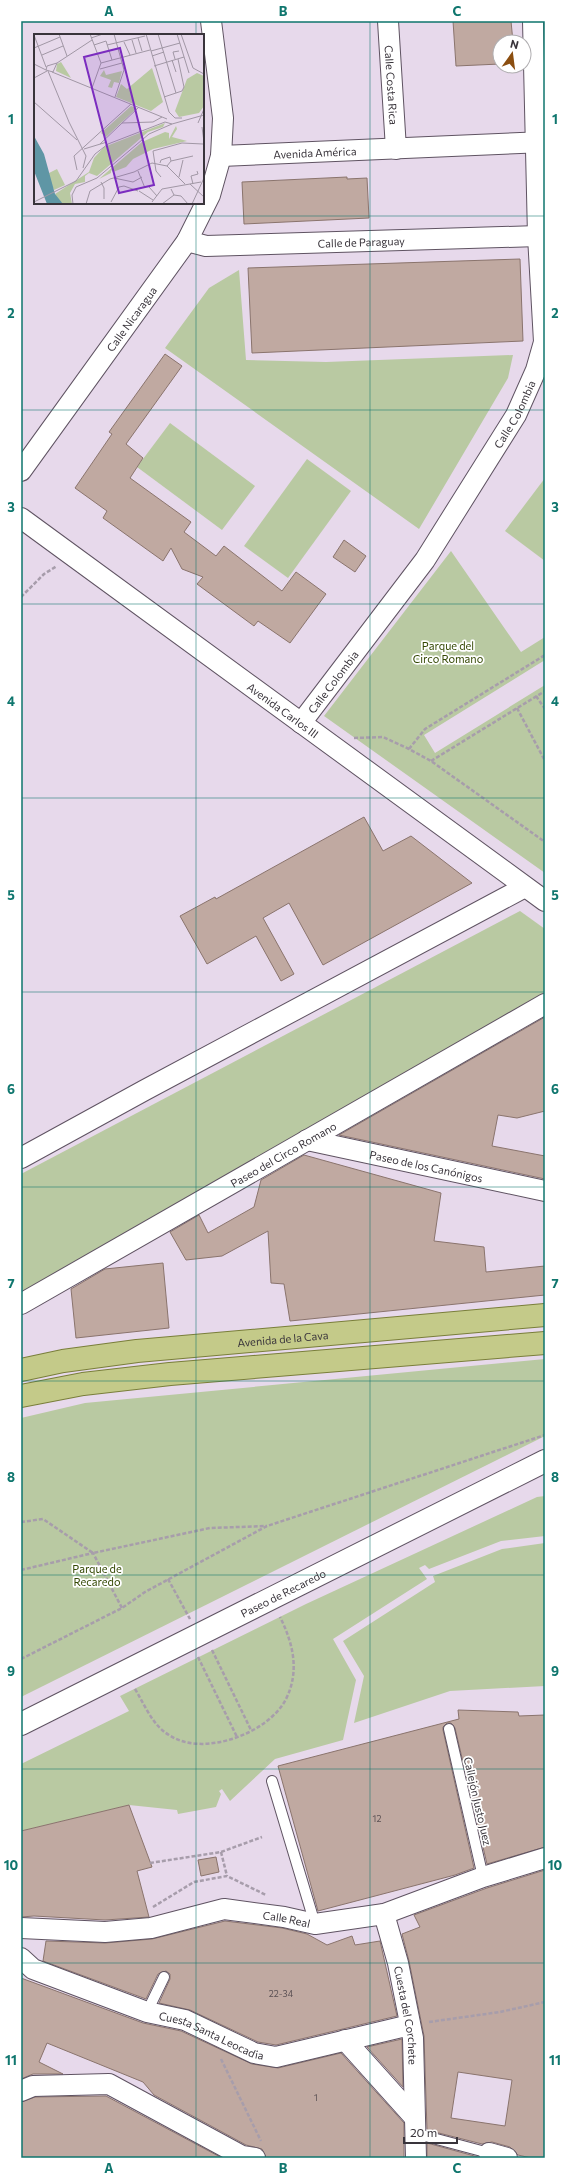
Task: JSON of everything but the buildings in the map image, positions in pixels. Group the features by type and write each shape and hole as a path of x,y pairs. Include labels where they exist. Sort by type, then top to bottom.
{"main road":[{"name":"Avenida de la Cava","path":"21,1370 63,1361 137,1351 545,1315"},
{"path":"21,1396 83,1384 170,1374 545,1343"}],"street":[{"path":"211,21 223,118 221,156"},
{"name":"Calle Costa Rica","path":"388,21 396,149"},
{"name":"Calle Colombia","path":"301,723 425,560 516,415 536,370 544,342 538,236 541,142 532,21"},
{"name":"Avenida América","path":"221,156 541,142"},
{"name":"Calle Nicaragua","path":"21,471 186,241 210,195 221,156"},
{"name":"Calle de Paraguay","path":"186,241 206,246 538,236"},
{"name":"Avenida Carlos III","path":"21,518 545,900"},
{"path":"21,1158 526,886"},
{"name":"Paseo del Circo Romano","path":"21,1304 545,1004"},
{"name":"Paseo de los Canónigos","path":"307,1140 545,1191"},
{"name":"Paseo de Recaredo","path":"21,1724 545,1461"},
{"name":"Calle Real","path":"21,1928 105,1932 151,1928 224,1909 284,1917 315,1924 384,1914 483,1878 545,1858"},
{"name":"Cuesta del Corchete","path":"384,1914 398,1963 413,2038 416,2158"},
{"name":"Cuesta Santa Leocadia","path":"21,1958 33,1969 147,2012 185,2020 209,2033 254,2053 276,2057 410,2025"},
{"path":"344,2040 414,2125"},
{"path":"21,2091 33,2086 109,2084 242,2156 259,2151"}],"lane":[{"name":"Callejón Justo Juez","path":"449,1729 483,1878"},
{"path":"272,1782 315,1924"},
{"path":"147,2012 164,1977"},
{"path":"414,2125 498,2155"}],"path":[{"path":"21,597 44,574 58,565 67,552"},
{"path":"409,749 425,729 545,655"},
{"path":"432,761 545,691"},
{"path":"536,696 545,709"},
{"path":"517,708 545,761"},
{"path":"341,752 354,738 383,737 432,761 545,842"},
{"path":"21,1659 122,1608 145,1592 267,1526 545,1435"},
{"path":"21,1522 44,1519 92,1553 122,1608"},
{"path":"21,1570 210,1528 267,1526"},
{"path":"168,1579 191,1621"},
{"path":"135,1689 154,1723 169,1736 186,1743 208,1744 237,1737 261,1724 277,1711 286,1699 292,1684 294,1665 292,1648 280,1617"},
{"path":"212,1650 251,1730"},
{"path":"198,1657 237,1737"},
{"path":"150,1863 221,1852 262,1837"},
{"path":"221,1852 226,1876"},
{"path":"410,2025 500,2012 545,2002"},
{"path":"209,2033 259,2151"}],"green space":[{"path":"239,270 246,360 326,362 513,355 508,378 419,529 165,348 209,288"},
{"path":"170,423 255,486 222,530 137,467"},
{"path":"307,459 351,491 288,578 244,546"},
{"path":"545,478 545,561 505,531"},
{"name":"Parque del Circo Romano","path":"451,551 521,652 545,637 545,660 424,735 435,753 545,685 545,873 324,716"},
{"path":"520,911 545,929 545,992 26,1294 21,1288 21,1174"},
{"name":"Parque de Recaredo","path":"545,1359 545,1436 21,1697 21,1418 85,1403"},
{"path":"545,1496 545,1536 501,1541 429,1569 425,1565 419,1568 427,1579 333,1639 356,1680 343,1740 275,1759 230,1801 222,1789 219,1791 221,1794 216,1807 178,1814 177,1810 129,1805 21,1831 21,1764 129,1711 120,1696 306,1604 537,1497"},
{"path":"545,1543 545,1686 450,1691 354,1723 364,1676 343,1641 435,1582 433,1576 502,1549"}]}
